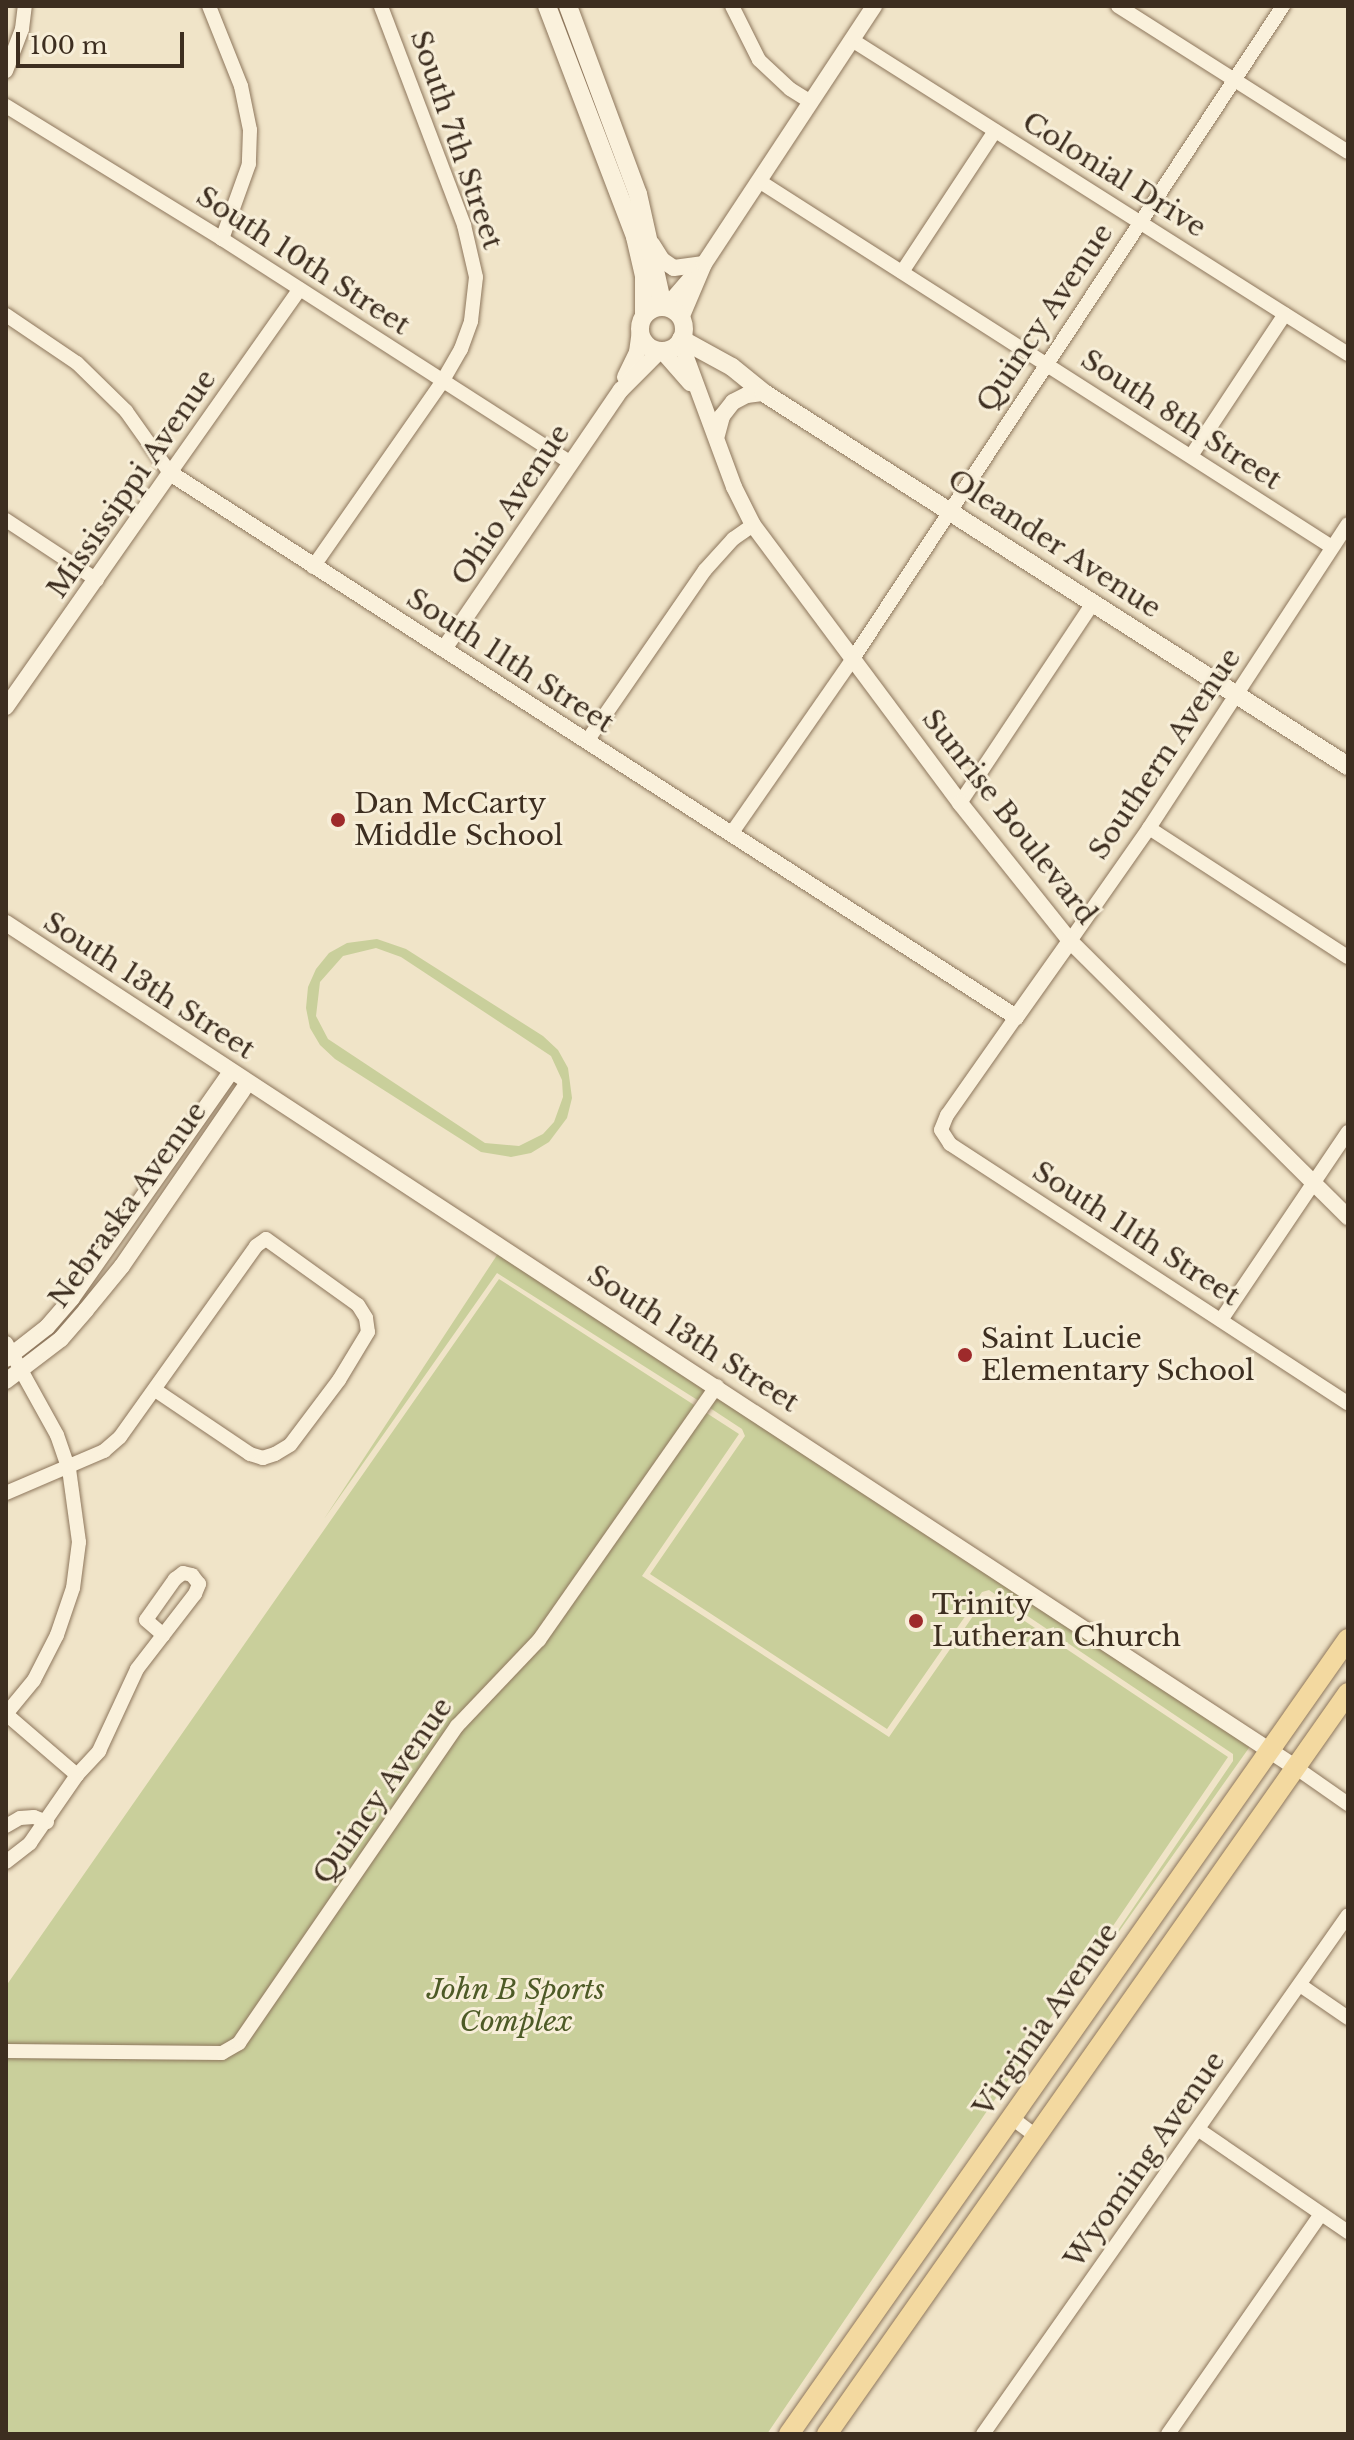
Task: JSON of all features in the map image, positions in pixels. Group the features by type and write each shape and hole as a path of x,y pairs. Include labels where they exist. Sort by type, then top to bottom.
{"main road":[{"path":"547,6 635,237 644,275 644,342 661,351 681,340 638,194 568,6"},
{"path":"642,323 673,313"},
{"name":"Oleander Avenue","path":"673,313 764,393 1348,766"},
{"name":"Oleander Avenue","path":"681,340 732,367"},
{"name":"Virginia Avenue","path":"789,2434 1348,1639"},
{"name":"Virginia Avenue","path":"827,2434 1348,1693"}],"street":[{"path":"6,71 22,29 25,6"},
{"path":"209,6 241,86 250,130 249,164 222,239"},
{"name":"South 7th Street","path":"381,6 464,225 476,277 471,321 461,349 442,382"},
{"path":"732,6 759,60 790,89 811,102"},
{"path":"673,313 874,6"},
{"path":"1118,6 1348,152"},
{"name":"Quincy Avenue","path":"731,834 852,660 1283,6"},
{"name":"Colonial Drive","path":"852,40 1348,354"},
{"name":"South 10th Street","path":"6,106 222,239 571,463"},
{"path":"902,272 995,131"},
{"name":"South 8th Street","path":"759,181 1332,547"},
{"path":"652,244 662,260 674,268 704,264"},
{"name":"Mississippi Avenue","path":"6,707 300,289"},
{"path":"1191,456 1285,314"},
{"name":"South 11th Street","path":"6,315 77,363 126,411 170,473 1016,1017"},
{"name":"Ohio Avenue","path":"621,390 637,352 642,323"},
{"name":"Sunrise Boulevard","path":"681,340 734,487 753,525 960,803 1070,941 1348,1217"},
{"name":"Ohio Avenue","path":"444,649 621,390 661,351"},
{"name":"Sunrise Boulevard","path":"661,351 700,397"},
{"path":"313,567 442,382"},
{"path":"717,435 722,416 733,402 747,395 764,393"},
{"path":"6,520 97,580"},
{"name":"Southern Avenue","path":"941,1130 947,1115 1149,828 1348,524"},
{"path":"587,741 705,570 733,539 753,525"},
{"path":"960,803 1093,603"},
{"path":"1149,828 1348,957"},
{"name":"South 13th Street","path":"6,923 717,1386 1348,1804"},
{"name":"Nebraska Avenue","path":"8,1353 47,1327 106,1254 231,1072"},
{"name":"Nebraska Avenue","path":"6,1381 61,1339 122,1266 248,1083"},
{"name":"South 11th Street","path":"941,1130 950,1144 1348,1403"},
{"path":"1221,1320 1348,1132"},
{"path":"176,1152 192,1163"},
{"path":"6,1493 69,1469 112,1444 134,1421 155,1390 256,1246 266,1239 358,1305 366,1318 368,1332 339,1380 290,1445 275,1454 263,1458 250,1454 155,1390"},
{"path":"106,1254 122,1266"},
{"path":"8,1353 57,1435 69,1469 79,1542 73,1588 57,1635 34,1680 6,1714 77,1775"},
{"name":"Quincy Avenue","path":"6,2051 222,2053 239,2043 457,1726 539,1640 717,1386"},
{"path":"6,1862 30,1843 77,1775 99,1751 122,1696 163,1635"},
{"path":"6,1826 20,1818 34,1817 47,1822"},
{"name":"Wyoming Avenue","path":"983,2434 1348,1915"},
{"path":"1300,1985 1348,2018"},
{"path":"1012,2118 1036,2136"},
{"path":"1199,2130 1348,2232"},
{"path":"1168,2434 1321,2214"}],"green space":[{"path":"377,939 406,949 543,1036 558,1050 568,1068 572,1098 567,1118 549,1142 531,1153 511,1157 481,1152 335,1059 320,1045 310,1028 306,1008 308,987 316,969 329,953 347,943","holes":["376,948 401,957 551,1056 562,1080 563,1097 554,1122 543,1134 519,1146 485,1143 328,1039 316,1016 320,982 343,956"]},
{"path":"499,1252 708,1387 699,1401 497,1273 324,1519"},
{"name":"John B Sports Complex","path":"499,1279 739,1434 642,1576 889,1737 987,1596 1228,1757 767,2434 6,2434 6,1986"},
{"path":"719,1394 1251,1745 1074,1995 1233,1761 1233,1754 989,1590 982,1592 887,1729 650,1574 745,1436 742,1429 710,1408"}],"place":[{"name":"Dan McCarty Middle School","path":"338,820"},
{"name":"Saint Lucie Elementary School","path":"965,1355"},
{"name":"Trinity Lutheran Church","path":"916,1621"}]}
